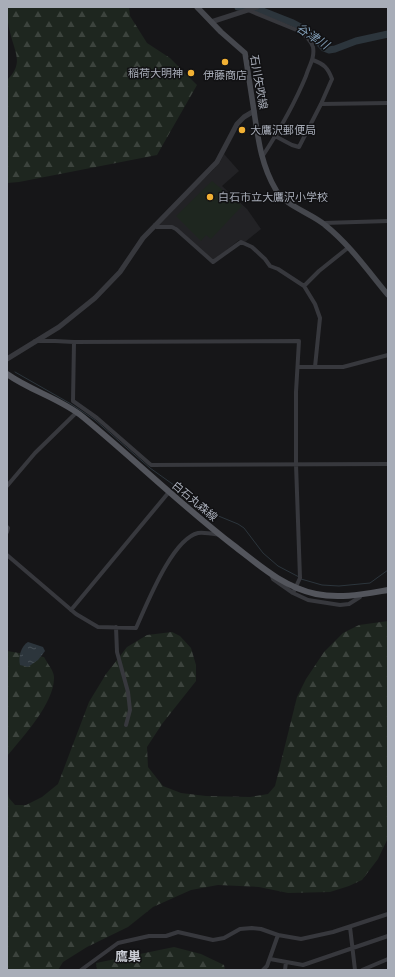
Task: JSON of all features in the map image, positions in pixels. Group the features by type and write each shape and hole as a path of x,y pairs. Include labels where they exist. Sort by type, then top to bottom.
{"main road":[{"name":"石川矢吹線","path":"197,7 221,32 245,53 262,157 276,190 286,200 324,223 349,247 388,295"},
{"name":"白石丸森線","path":"7,374 76,412 220,535 294,590 331,596 360,595 388,590"}],"street":[{"path":"211,22 256,7"},
{"path":"248,10 299,31 312,43 313,48 313,60 301,89 262,157"},
{"path":"275,136 299,147 321,104 332,79 326,66 313,60"},
{"path":"321,104 388,103"},
{"path":"7,359 59,327 95,298 120,272 143,238 217,162 237,124 244,117 254,111"},
{"path":"324,223 388,221"},
{"path":"155,225 157,227 172,227 176,229 213,262 241,242 252,247 270,266 278,269 304,286 315,304 320,318 315,367"},
{"path":"304,286 319,271 349,247"},
{"path":"35,341 299,341 296,392 296,464 300,579 294,590"},
{"path":"74,342 73,401 97,418 151,465 388,464"},
{"path":"298,368 343,367 388,355"},
{"path":"7,486 35,453 76,412"},
{"path":"71,610 169,492"},
{"path":"7,527 7,532"},
{"path":"7,555 71,610 98,627 136,628 172,554 181,544 198,533 220,535"},
{"path":"116,627 118,652 128,692 130,710 126,725"},
{"path":"81,970 118,943 149,936 166,936 178,932 213,940 224,938 240,929 252,928 301,939 350,927 388,914"},
{"path":"350,927 355,970"},
{"path":"263,970 267,966 270,959 278,935"},
{"path":"270,959 286,962 303,968 388,936"},
{"path":"362,970 388,959"},
{"path":"285,970 286,962"}],"shaded area":[{"name":"白石市立大鷹沢小学校","path":"224,154 239,171 222,186 247,209 261,229 245,242 239,240 213,261 175,226 160,226 158,224 213,170 220,162"}],"green space":[{"path":"7,7 129,7 130,16 147,43 170,58 197,85 157,155 19,182 7,183 7,80 15,69 17,59 8,25"},
{"path":"212,181 242,206 211,239 206,235 201,241 176,216"},
{"path":"388,621 388,838 378,859 362,880 330,892 288,893 259,887 218,885 191,890 153,907 128,927 87,947 63,962 58,970 7,970 7,790 9,798 15,805 26,805 42,797 58,784 89,702 106,674 127,647 147,635 172,632 180,636 191,648 196,665 196,681 162,724 147,747 148,767 163,786 181,793 206,796 250,797 268,794 275,786 297,697 306,679 324,652 343,633 359,625"},
{"path":"7,651 44,657 52,670 54,677 53,687 44,708 7,756"},
{"path":"174,947 201,954 224,965 225,970 97,970 96,963"}],"water":[{"path":"28,642 43,647 45,651 38,660 28,667 20,665 19,659 22,649"}],"waterway":[{"name":"谷津川","path":"238,7 255,8 293,23 308,31 324,48 329,50 356,41 388,34"},
{"path":"15,372 71,404 95,420 150,468 216,515 244,528 263,553 278,566 299,577"},
{"path":"301,579 322,585 339,586 370,583 388,570"}],"place":[{"name":"伊藤商店","path":"225,62"},
{"name":"稲荷大明神","path":"191,73"},
{"name":"大鷹沢郵便局","path":"242,130"},
{"name":"白石市立大鷹沢小学校","path":"210,197"}],"district":[{"name":"鷹巣","path":"128,956"}]}
